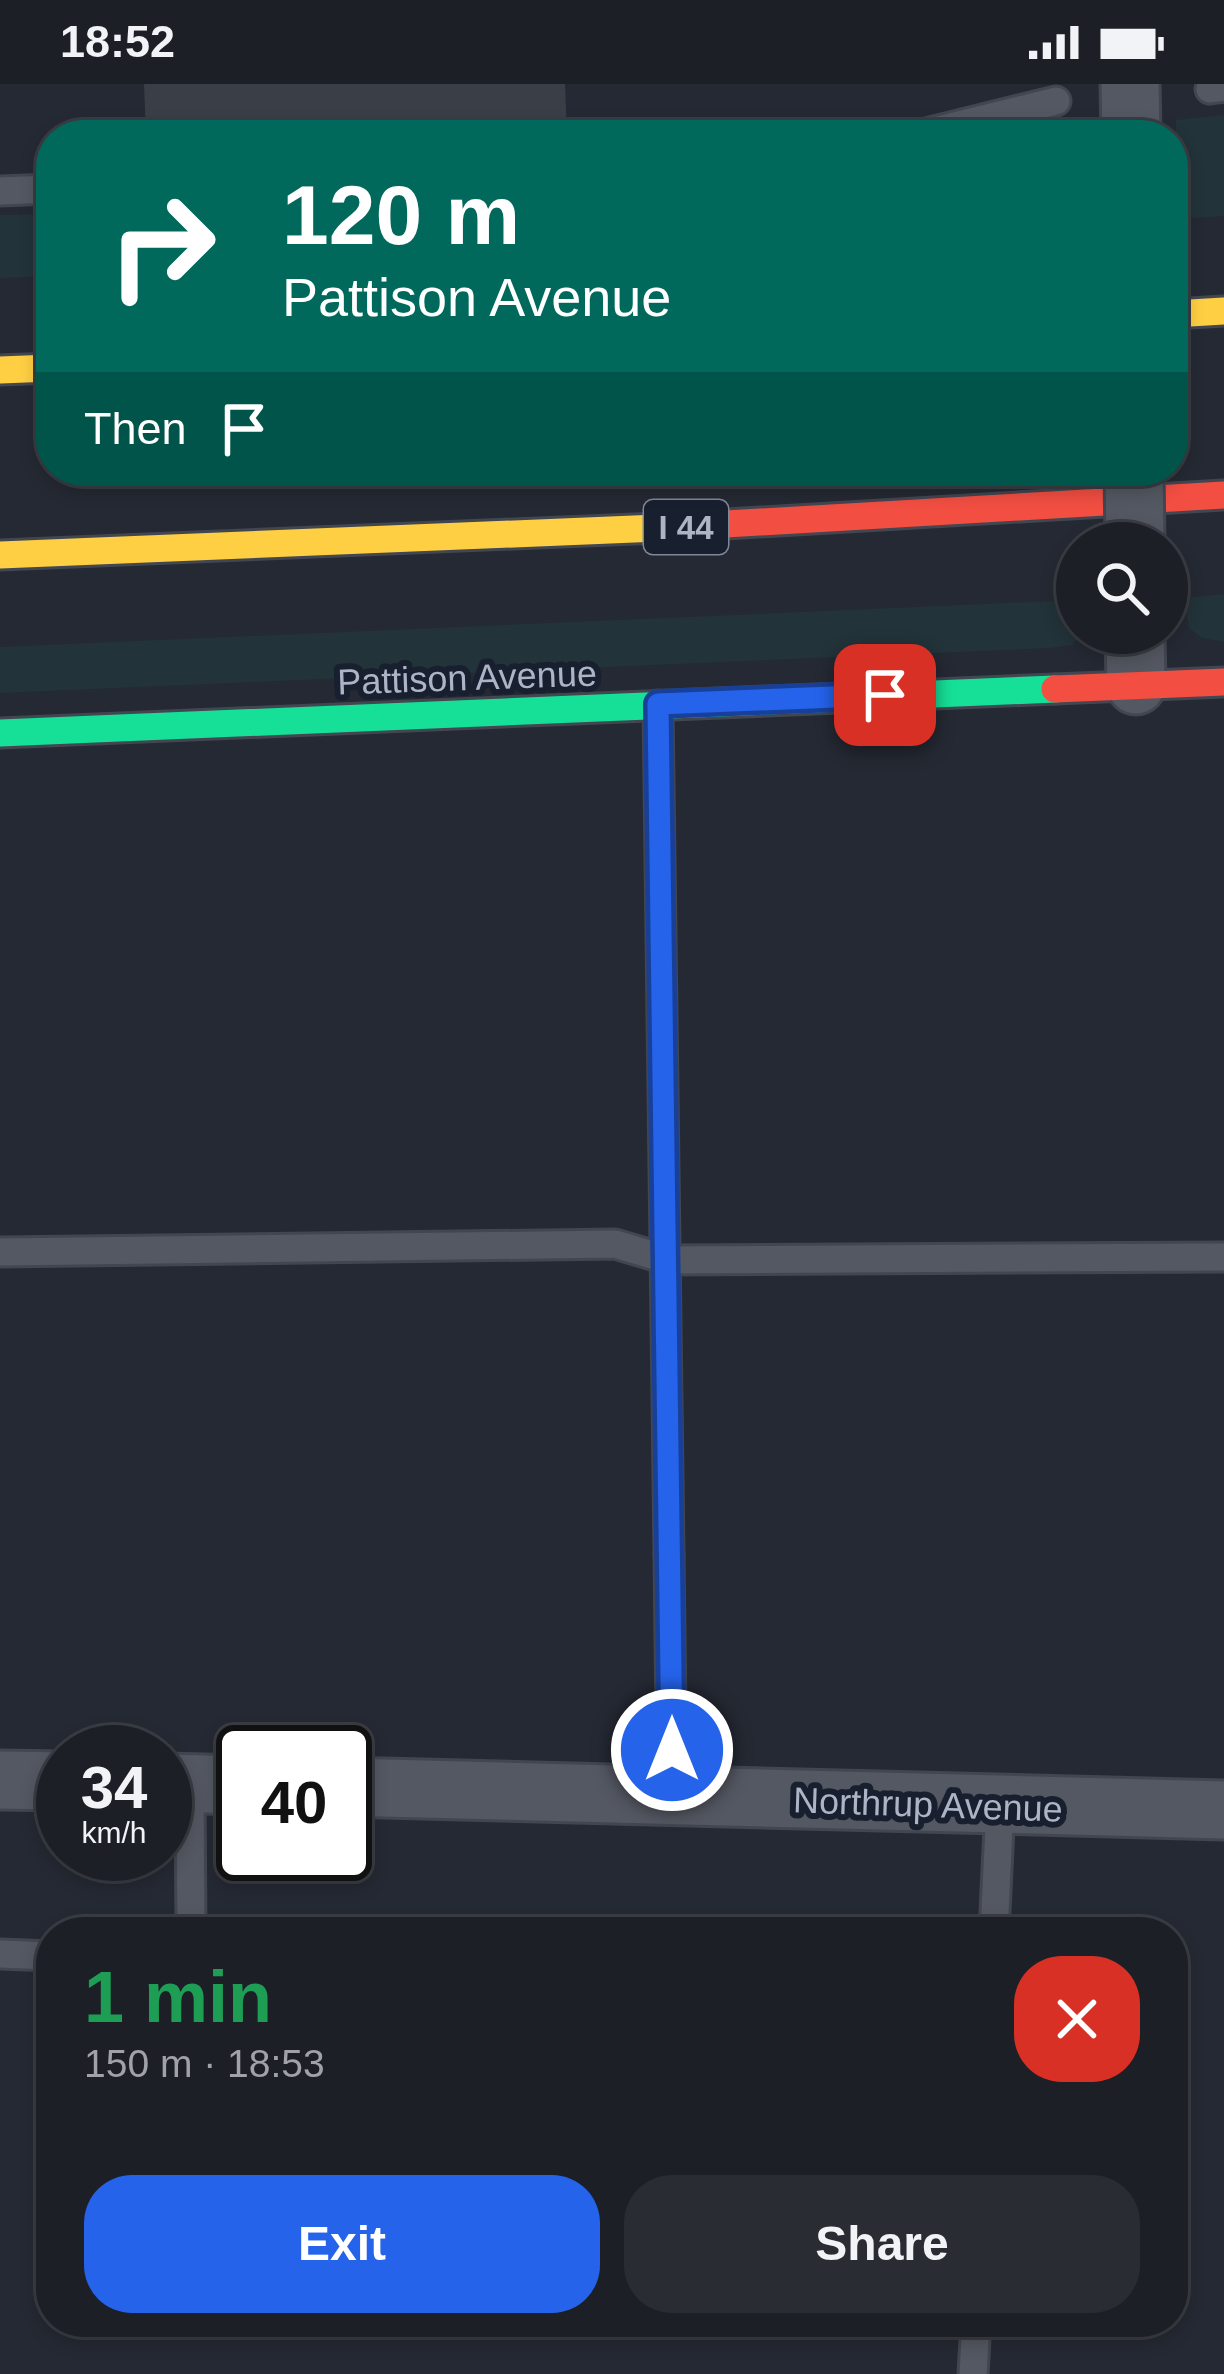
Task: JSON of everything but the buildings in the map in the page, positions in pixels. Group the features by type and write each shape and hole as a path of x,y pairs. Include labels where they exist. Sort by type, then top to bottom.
{"main road":[{"path":"1188,313 1224,311"},
{"path":"0,370 36,369"},
{"name":"I 44","path":"0,555 796,522 1224,495"},
{"name":"Pattison Avenue","path":"0,733 658,704 1136,659 1224,682"},
{"path":"658,704 673,1795"}],"street":[{"path":"1130,84 1131,120"},
{"path":"1134,486 1135,522"},
{"path":"0,1780 36,1781"},
{"name":"Northrup Avenue","path":"372,1788 1224,1810"}],"lane":[{"path":"979,120 1056,101"},
{"path":"0,191 36,189"},
{"path":"0,1252 615,1244 669,1260 1224,1257"},
{"path":"192,1917 199,1784"},
{"path":"995,1917 1000,1807"},
{"path":"0,1954 36,1955"},
{"path":"973,2374 975,2337"}],"shaded area":[{"path":"1224,115 1224,216 1188,218 1188,120 1176,120"},
{"path":"36,214 36,277 0,278 0,215"},
{"path":"1224,594 1224,642 1202,638 1189,628 1188,598"},
{"path":"1056,601 1056,647 1051,648 0,693 0,647"}],"traffic: fast":[{"path":"0,733 1055,689"},
{"path":"669,1555 672,1795"}],"traffic: slow":[{"path":"1188,313 1224,311"},
{"path":"0,370 36,369"},
{"path":"0,555 658,528"},
{"path":"658,705 669,1555"}],"traffic: jam":[{"path":"658,528 1224,495"},
{"path":"1055,689 1224,682"}],"route":[{"path":"672,1750 658,704 885,695"}]}
